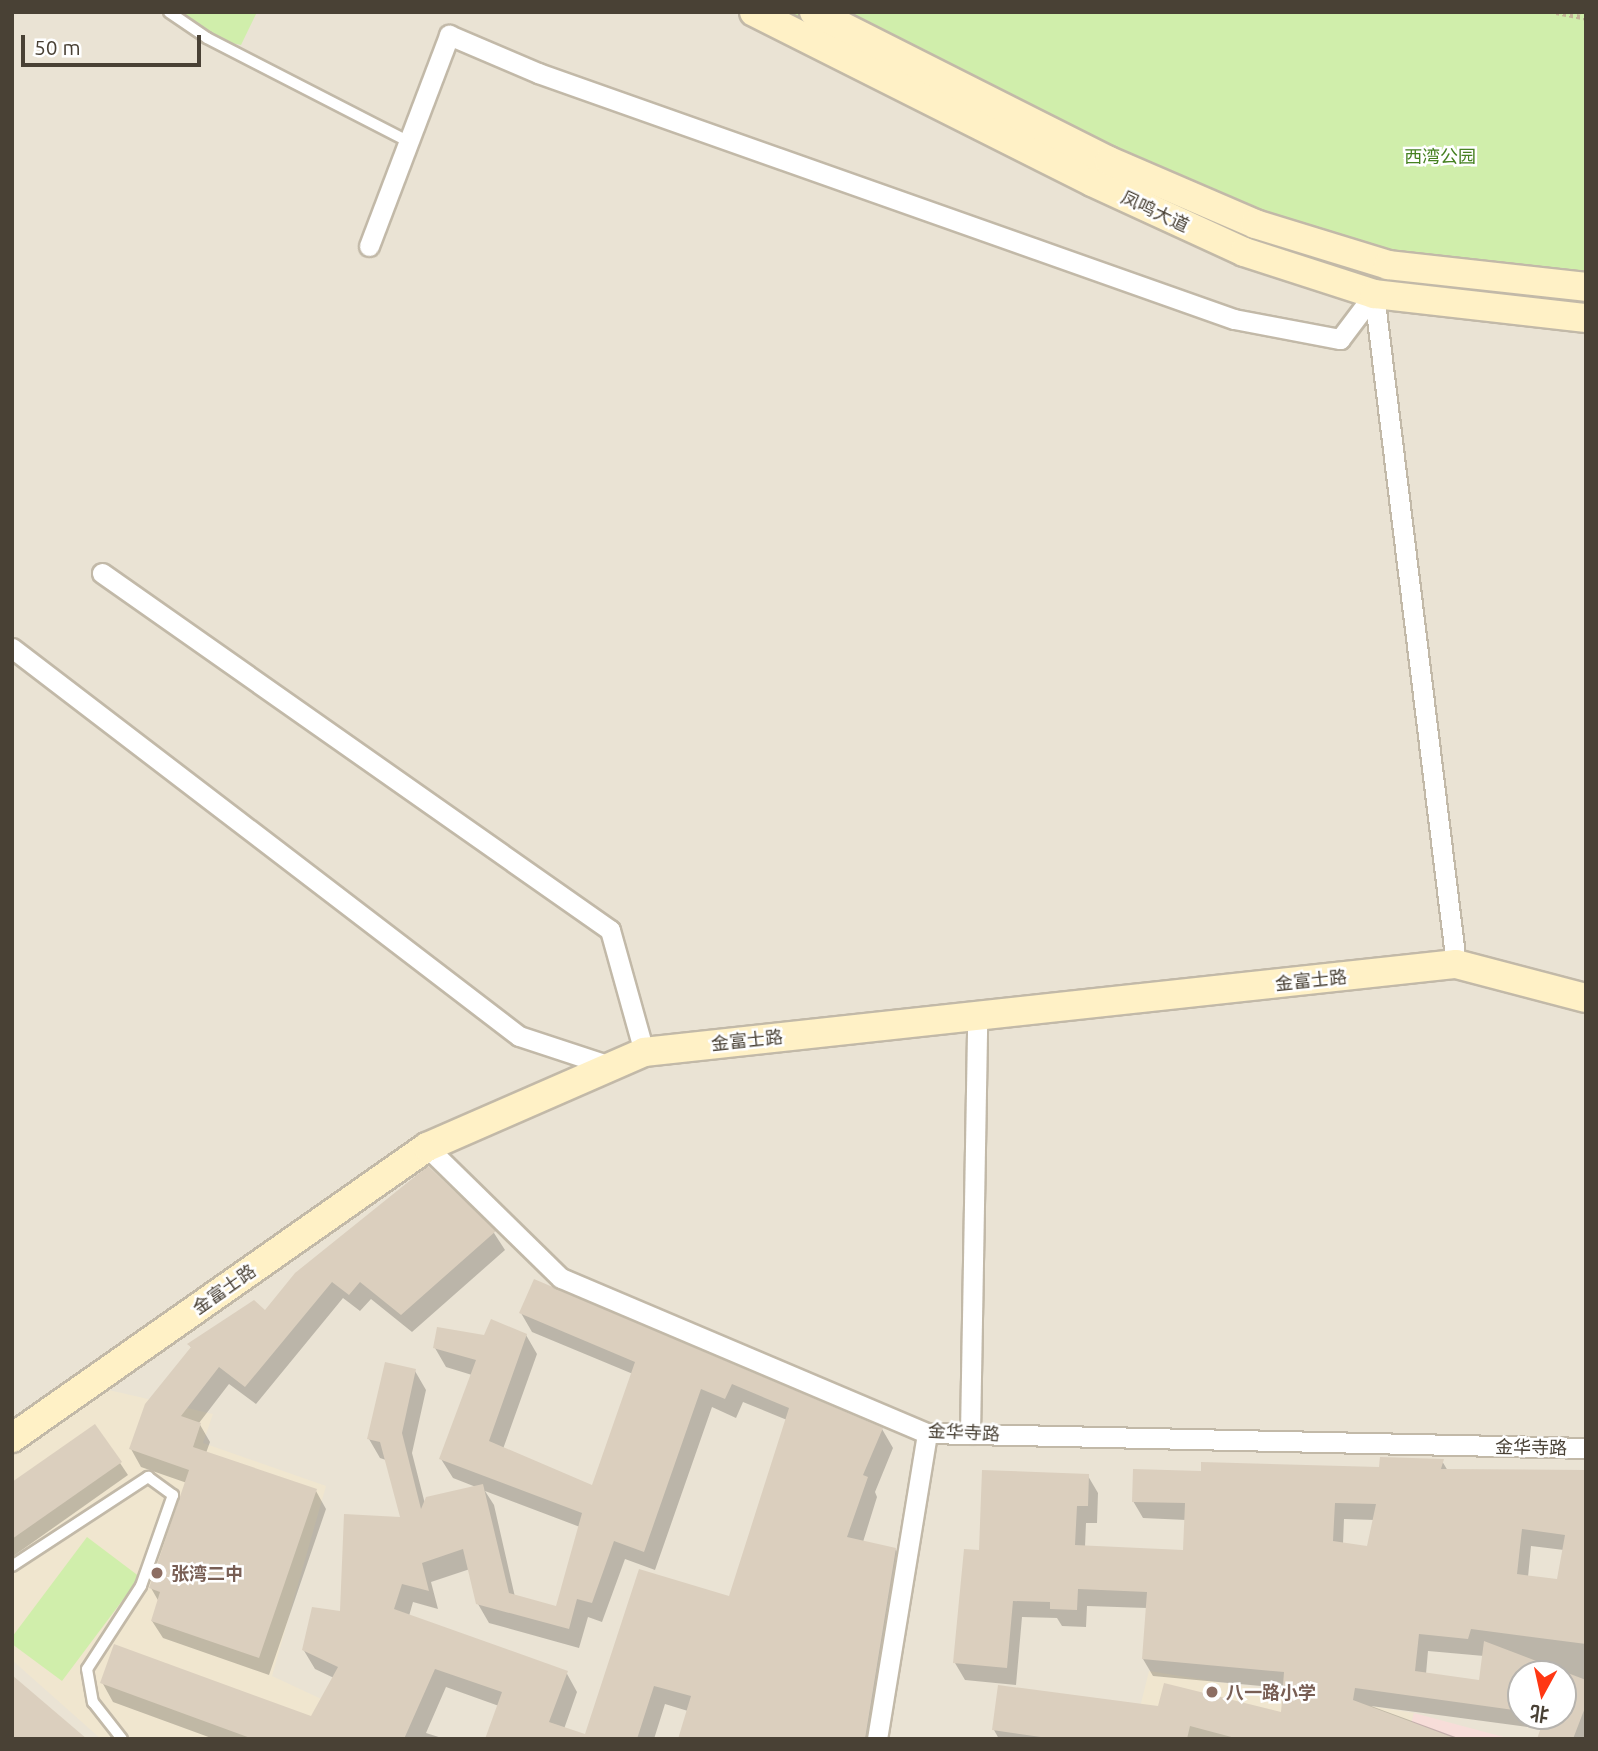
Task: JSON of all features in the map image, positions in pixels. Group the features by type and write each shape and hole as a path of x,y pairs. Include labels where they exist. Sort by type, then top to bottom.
{"main road":[{"name":"凤鸣大道","path":"754,12 1092,182 1244,251 1374,294 1586,318"},
{"name":"凤鸣大道","path":"814,12 1110,160 1255,224 1388,265 1586,287"},
{"name":"金富士路","path":"12,1438 427,1147 644,1052 1456,964 1586,998"}],"street":[{"path":"369,246 449,35 538,73 1234,319 1340,339 1374,294"},
{"path":"1374,294 1456,964"},
{"path":"102,572 610,929 644,1052"},
{"path":"12,648 519,1036 610,1066"},
{"path":"970,1434 977,1015"},
{"name":"金华寺路","path":"427,1147 561,1278 927,1433 1586,1448"},
{"path":"877,1739 927,1433"}],"lane":[{"path":"169,12 207,38 409,142"},
{"path":"12,1566 149,1477 173,1496 141,1586 87,1669 93,1702 122,1739"}],"path":[{"path":"1556,12 1586,18"}],"shaded area":[{"path":"12,12 754,12 1586,318 1586,1739 12,1739"},
{"name":"张湾二中","path":"87,1385 213,1414 203,1443 326,1486 272,1676 375,1724 369,1739 101,1739 12,1660 12,1438"},
{"name":"八一路小学","path":"1149,1671 1414,1713 1407,1739 1132,1739"},
{"path":"1414,1713 1511,1739 1407,1739"}],"green space":[{"path":"169,12 257,12 241,45 207,38"},
{"name":"西湾公园","path":"754,12 1586,12 1586,318 1374,294 1244,252"},
{"path":"87,1537 140,1577 62,1681 12,1644 12,1637"}],"building":[{"path":"428,1166 496,1231 401,1315 360,1282 349,1295 332,1282 245,1387 219,1367 181,1416 201,1423 193,1447 317,1489 259,1658 151,1621 160,1592 149,1588 189,1470 129,1449 145,1404 191,1347 187,1344 254,1300 265,1310 295,1273"},
{"path":"534,1279 883,1428 863,1475 868,1477 847,1537 896,1548 865,1739 678,1739 691,1696 654,1686 637,1739 485,1739 502,1692 435,1669 404,1739 253,1739 100,1683 114,1644 311,1716 338,1667 302,1650 312,1607 340,1611 344,1514 400,1517 380,1442 367,1439 385,1362 416,1369 402,1433 421,1509 426,1497 483,1484 509,1593 556,1606 582,1513 439,1459 476,1360 433,1348 437,1327 484,1335 491,1319 527,1334 489,1441 592,1485 635,1362 519,1313","holes":["732,1384 789,1408 729,1596 639,1569 585,1734 549,1722 568,1671 394,1609 402,1584 429,1591 422,1563 463,1549 476,1604 569,1629 577,1599 592,1603 614,1541 644,1552 701,1389 725,1399"]},
{"path":"95,1424 122,1462 12,1539 12,1482"},
{"path":"1380,1457 1444,1459 1441,1469 1586,1470 1586,1644 1471,1629 1468,1639 1419,1634 1415,1671 1479,1680 1484,1641 1534,1660 1507,1660 1507,1709 1355,1688 1353,1700 1457,1739 1239,1739 1190,1726 1187,1739 1055,1739 992,1730 998,1685 1158,1706 1164,1683 1281,1712 1284,1672 1142,1659 1147,1592 1078,1589 1077,1610 1050,1609 1050,1602 1013,1601 1007,1668 953,1663 964,1549 979,1550 982,1470 1089,1474 1088,1506 1077,1506 1075,1545 1183,1550 1185,1503 1132,1502 1133,1469 1201,1471 1201,1462 1379,1467","holes":["1335,1503 1376,1504 1367,1546 1333,1541","1522,1529 1565,1535 1557,1579 1517,1574"]},
{"path":"12,1675 87,1739 12,1739"},
{"path":"1577,1677 1586,1680 1586,1705 1577,1729"},
{"path":"1540,1730 1576,1730 1573,1739 1537,1739"}],"place":[{"name":"张湾二中","path":"157,1573"},
{"name":"八一路小学","path":"1212,1692"}]}
